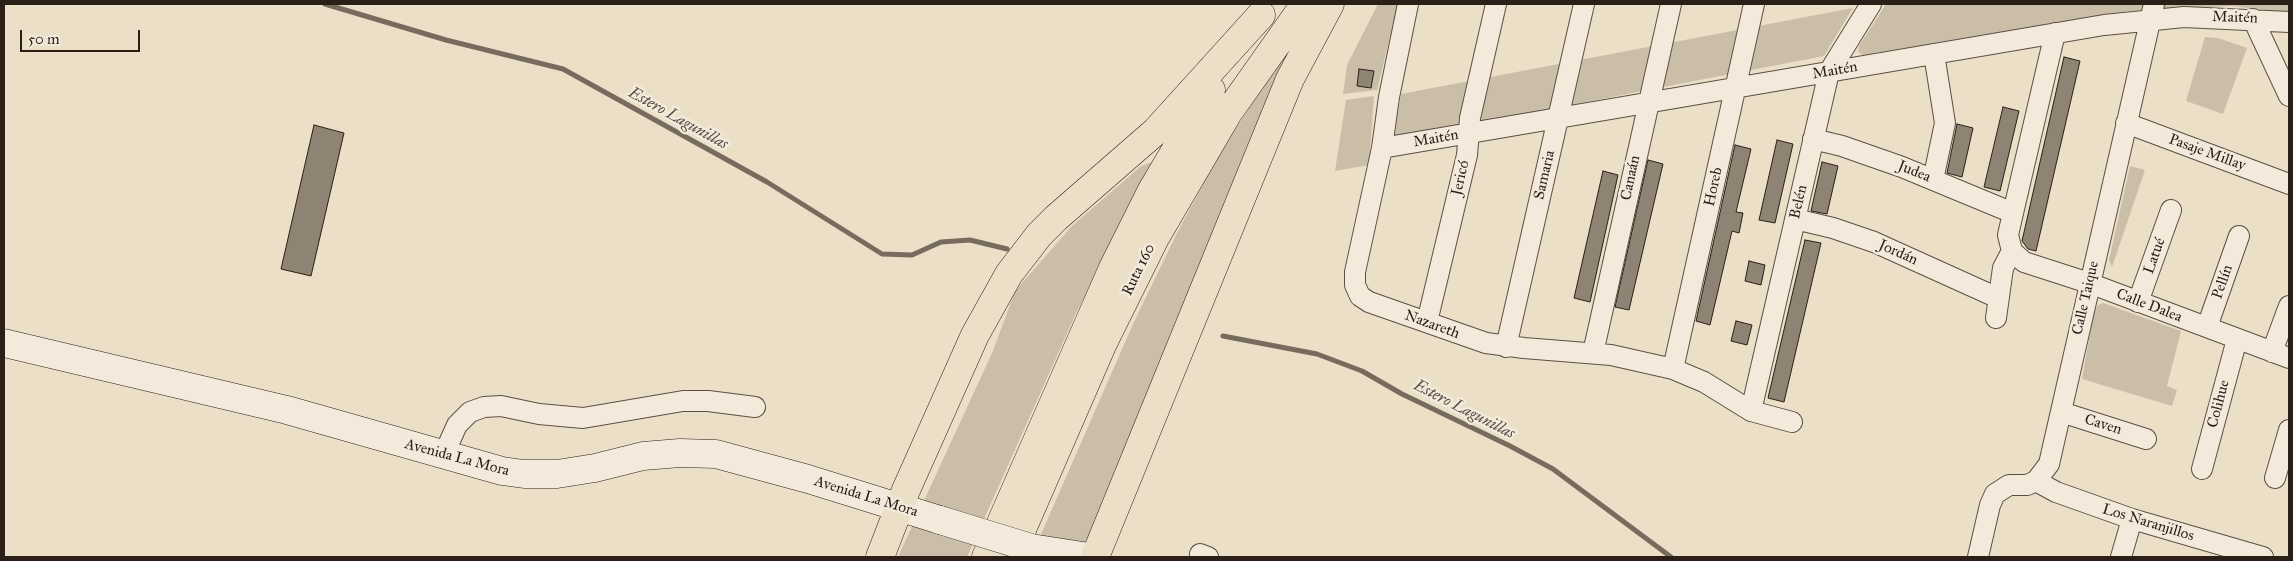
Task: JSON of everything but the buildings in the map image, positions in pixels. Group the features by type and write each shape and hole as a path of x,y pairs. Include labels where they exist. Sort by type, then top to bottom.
{"highway":[{"name":"Ruta 160","path":"1030,554 1103,343 1155,238 1228,113 1305,4"},
{"path":"1095,557 1290,79 1330,4"},
{"name":"Ruta 160","path":"986,557 1082,336 1132,229 1202,105 1265,9"},
{"path":"880,557 899,507 985,314 996,293 1023,254 1073,201 1129,155 1165,122 1265,9"}],"street":[{"name":"Nazareth","path":"1408,4 1389,97 1382,148 1355,272 1355,285 1360,296 1369,302 1473,339 1506,346 1621,357 1673,370 1704,382 1751,411 1792,422"},
{"name":"Jericó","path":"1427,322 1467,154 1470,118 1496,4"},
{"name":"Samaria","path":"1506,346 1584,4"},
{"name":"Canaán","path":"1593,353 1671,4"},
{"name":"Horeb","path":"1673,370 1754,4"},
{"name":"Belén","path":"1751,411 1829,72 1871,4"},
{"name":"Maitén","path":"1382,148 2055,33 2152,12 2184,17 2289,22"},
{"name":"Calle Taique","path":"2036,481 2049,464 2152,12"},
{"path":"2253,19 2289,96"},
{"path":"2012,251 2008,235 2055,33"},
{"path":"1933,180 1945,123 1934,54"},
{"name":"Pasaje Millay","path":"2126,123 2289,184"},
{"name":"Judea","path":"1813,139 1872,156 2013,213"},
{"name":"Latué","path":"2138,302 2171,210"},
{"name":"Jordán","path":"1795,219 1834,228 1874,242 1997,308 2003,268 2012,251"},
{"name":"Pellín","path":"2206,327 2239,236"},
{"name":"Calle Dalea","path":"2012,251 2024,262 2089,283 2280,355"},
{"path":"2280,355 2289,306"},
{"name":"Colihue","path":"2202,469 2237,339"},
{"name":"Avenida La Mora","path":"4,343 287,410 443,456 502,471 540,475 595,468 643,456 680,453 716,454 772,468 940,520 1030,554 1088,557"},
{"path":"443,456 456,425 470,412 484,407 501,406 539,414 582,418 683,401 708,401 755,407"},
{"name":"Caven","path":"2061,412 2146,438"},
{"path":"2275,478 2289,430"},
{"path":"1978,557 1990,505 1995,494 2009,484 2027,485 2036,481"},
{"name":"Los Naranjillos","path":"2036,481 2056,492 2132,519 2263,557"},
{"path":"2121,557 2132,519"}],"shaded area":[{"path":"1378,4 1398,4 1377,90 1343,94 1347,65"},
{"path":"1886,4 2289,4 2289,14 2233,6 2129,11 1863,55 1858,52 1859,46"},
{"path":"1853,8 1824,56 1394,139 1401,94"},
{"path":"1301,30 1084,557 1031,557 1133,324 1176,235 1221,151"},
{"path":"2205,37 2218,38 2247,48 2223,114 2186,101"},
{"path":"1374,96 1369,165 1335,171 1346,100"},
{"path":"1154,161 1153,171 1077,311 967,557 898,557 993,351 1015,291 1072,226 1141,166"},
{"path":"2130,166 2145,170 2112,267 2109,260"},
{"path":"2103,303 2181,331 2167,386 2177,390 2172,406 2082,379 2094,312 2098,305"}],"waterway":[{"name":"Estero Lagunillas","path":"325,4 446,40 563,69 767,182 882,254 912,255 941,242 970,240 1007,249"},
{"name":"Estero Lagunillas","path":"1223,336 1317,354 1362,371 1402,394 1553,469 1671,557"}]}
